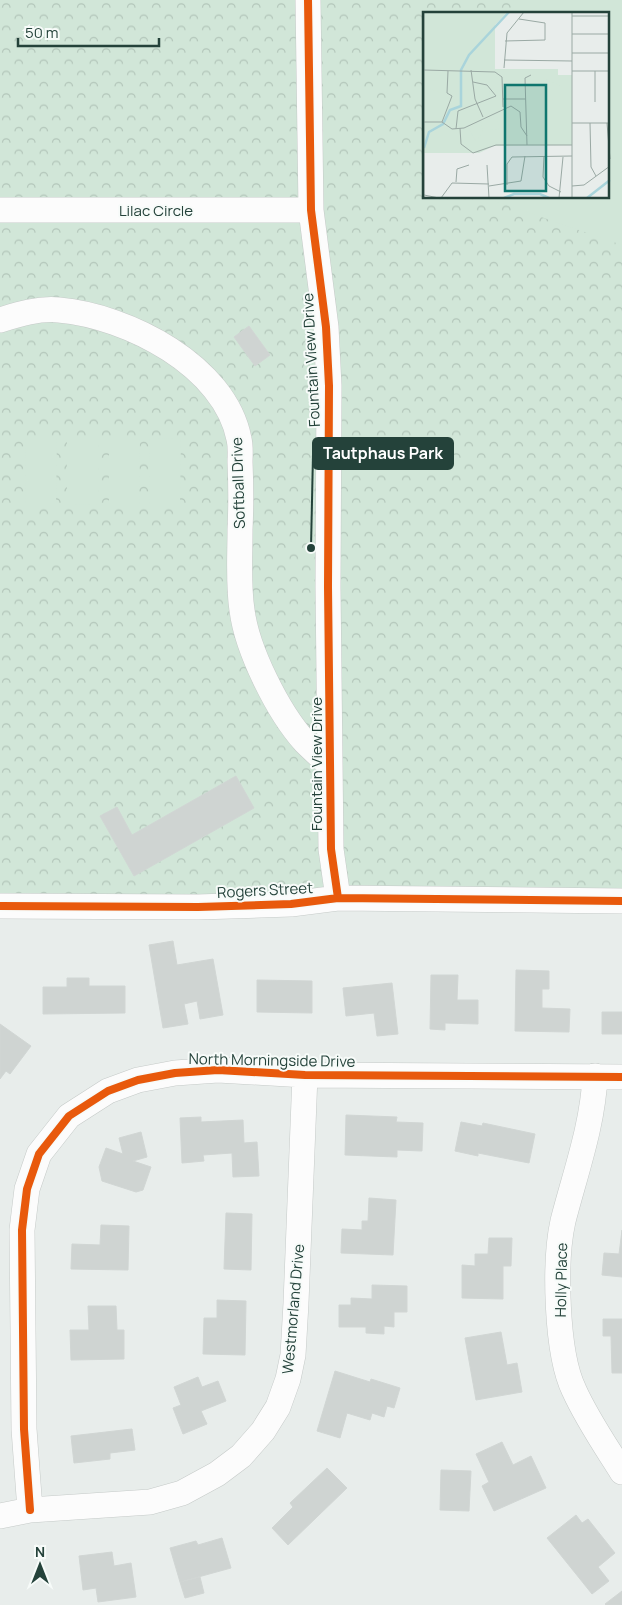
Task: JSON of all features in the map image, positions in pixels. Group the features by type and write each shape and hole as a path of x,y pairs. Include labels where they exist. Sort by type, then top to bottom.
{"street":[{"name":"Fountain View Drive","path":"308,0 311,210 326,327 329,386 331,850 338,898"},
{"name":"Lilac Circle","path":"0,210 311,210"},
{"name":"Softball Drive","path":"0,320 30,311 57,310 84,313 117,323 167,347 190,362 210,383 235,425 240,441 240,587 242,612 248,638 266,682 287,717 305,741 330,765"},
{"name":"Rogers Street","path":"0,906 198,907 291,904 338,898 622,901"},
{"name":"North Morningside Drive","path":"30,1510 24,1429 22,1230 27,1189 39,1154 69,1116 108,1090 138,1080 174,1073 218,1070 305,1075 622,1077"},
{"name":"Westmorland Drive","path":"0,1516 30,1510 150,1502 182,1493 217,1474 241,1456 263,1431 278,1407 288,1379 292,1354 296,1302 305,1075"},
{"name":"Holly Place","path":"595,1076 594,1100 563,1224 558,1266 561,1344 573,1388 594,1428 622,1472"}],"green space":[{"path":"0,0 622,0 622,901 0,906"},
{"path":"514,0 622,0 622,245 489,199 610,199 610,12 509,12"},
{"path":"26,437 57,437 56,504 25,504"},
{"path":"67,438 98,438 98,505 67,504"},
{"path":"109,438 140,438 139,505 109,505"},
{"path":"150,438 181,439 180,505 149,505"}],"building":[{"path":"249,326 270,355 255,366 234,337"},
{"path":"236,776 254,808 134,876 100,816 117,807 132,835"},
{"path":"173,941 177,965 213,959 223,1015 200,1019 197,1001 184,1004 188,1024 163,1028 149,945"},
{"path":"516,970 549,971 549,989 542,989 542,1008 570,1009 569,1032 515,1031"},
{"path":"431,975 458,975 457,1000 478,1000 478,1024 445,1023 445,1030 430,1029"},
{"path":"67,978 89,978 89,986 125,986 125,1013 43,1014 43,987 67,987"},
{"path":"257,980 312,981 312,1013 257,1012"},
{"path":"392,983 398,1034 377,1036 374,1013 346,1016 343,988"},
{"path":"602,1012 622,1012 622,1034 602,1034"},
{"path":"0,1024 31,1046 10,1074 6,1071 0,1079"},
{"path":"346,1115 397,1117 396,1122 423,1123 422,1151 397,1150 397,1157 345,1155"},
{"path":"201,1117 201,1122 243,1120 244,1143 257,1142 259,1176 233,1177 232,1153 203,1155 204,1161 182,1163 180,1118"},
{"path":"461,1122 482,1126 483,1123 535,1134 529,1163 478,1153 478,1156 455,1151"},
{"path":"141,1132 147,1157 133,1161 151,1167 143,1190 136,1192 102,1181 99,1167 106,1148 123,1154 119,1138"},
{"path":"369,1198 396,1200 393,1255 341,1253 342,1229 362,1230 362,1221 368,1221"},
{"path":"226,1213 252,1214 251,1270 224,1269"},
{"path":"101,1225 129,1226 128,1270 71,1269 72,1244 100,1245"},
{"path":"622,1230 622,1277 602,1275 604,1253 619,1254"},
{"path":"489,1238 512,1238 511,1266 503,1266 503,1299 462,1298 462,1265 475,1266 475,1254 488,1254"},
{"path":"372,1285 407,1286 407,1312 394,1312 394,1327 384,1326 384,1334 366,1333 366,1327 339,1327 339,1305 351,1305 351,1298 372,1299"},
{"path":"217,1300 246,1301 245,1355 203,1354 204,1318 217,1318"},
{"path":"88,1306 116,1306 117,1330 124,1330 124,1359 71,1360 70,1330 89,1330"},
{"path":"603,1319 622,1319 622,1373 612,1373 611,1336 603,1336"},
{"path":"501,1332 507,1365 517,1363 522,1392 476,1400 465,1338"},
{"path":"335,1371 370,1382 371,1379 400,1388 394,1408 387,1406 384,1417 372,1413 370,1420 347,1413 340,1438 317,1431"},
{"path":"198,1377 202,1387 218,1381 226,1401 201,1411 207,1424 183,1434 173,1408 181,1405 174,1387"},
{"path":"132,1429 135,1450 110,1453 110,1459 74,1463 71,1436"},
{"path":"502,1442 513,1465 531,1456 546,1488 494,1511 482,1486 489,1482 476,1454"},
{"path":"327,1468 347,1488 288,1545 272,1528 293,1507 290,1503"},
{"path":"441,1470 471,1471 469,1511 440,1510"},
{"path":"576,1515 582,1523 588,1519 615,1553 598,1567 609,1581 592,1594 547,1538"},
{"path":"222,1538 231,1568 180,1582 170,1548 196,1541 198,1545"},
{"path":"112,1552 114,1566 131,1563 136,1597 98,1602 96,1588 83,1590 79,1556"},
{"path":"200,1577 204,1593 185,1598 180,1582"},
{"path":"622,1591 622,1605 605,1604"}],"cycle path":[{"path":"308,0 311,210 326,327 329,386 328,587 331,849 338,898"},
{"path":"0,906 198,907 291,904 338,898 622,901"},
{"path":"30,1510 24,1429 22,1230 27,1189 39,1154 69,1116 108,1091 138,1080 175,1073 218,1070 305,1075 622,1077"}],"place":[{"name":"Tautphaus Park","path":"311,548"}]}
